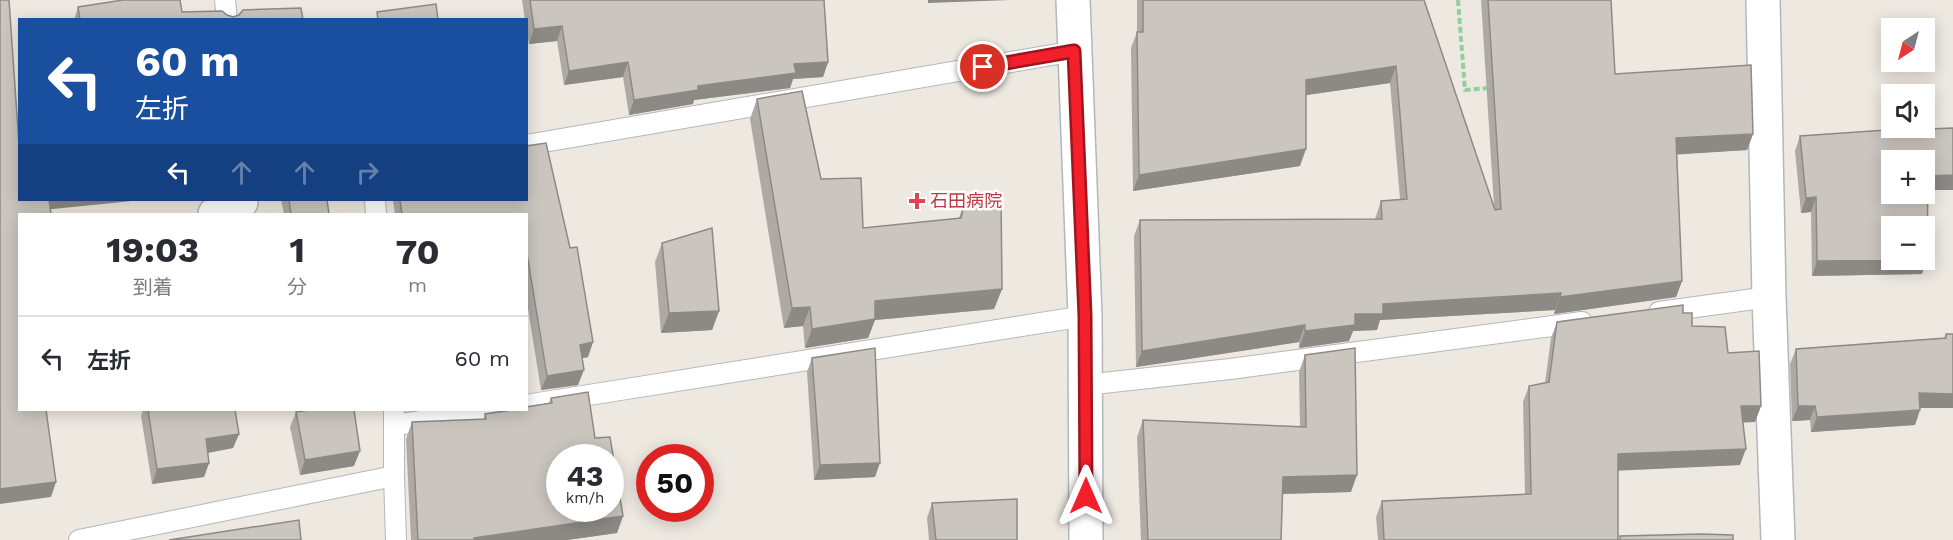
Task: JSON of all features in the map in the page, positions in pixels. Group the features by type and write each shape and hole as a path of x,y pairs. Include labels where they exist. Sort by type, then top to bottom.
{"main road":[{"path":"1073,0 1085,316 1086,540"},
{"path":"1763,0 1769,297 1778,540"}],"lane":[{"path":"227,0 227,18"},
{"path":"528,145 1074,51"},
{"path":"1640,314 1769,297"},
{"path":"528,405 1085,316"},
{"path":"1085,385 1230,369 1605,319"},
{"path":"396,540 394,417 481,411"},
{"path":"79,540 394,476"}],"path":[{"path":"1458,0 1465,90 1500,88"}],"building":[{"path":"0,0 9,0 18,130 18,201 49,201 51,213 18,213 18,411 46,411 56,482 0,489"},
{"path":"123,0 180,0 182,12 222,11 233,17 239,15 243,10 301,8 303,18 80,18 78,7"},
{"path":"530,0 824,0 828,62 794,64 796,73 698,86 698,90 634,100 628,62 569,71 562,26 534,29"},
{"path":"1143,0 1424,0 1495,210 1501,209 1488,0 1611,0 1615,74 1751,65 1753,134 1676,138 1682,281 1560,297 1561,293 1383,304 1383,314 1355,314 1355,325 1305,331 1305,325 1142,351 1140,220 1382,219 1381,201 1407,199 1396,66 1306,80 1306,149 1139,175 1137,32 1143,32"},
{"path":"436,4 438,18 378,18 377,12"},
{"path":"802,91 821,179 861,178 863,228 961,218 967,194 1001,196 1002,289 875,301 875,319 812,329 810,307 792,308 757,99"},
{"path":"1953,128 1953,175 1935,176 1935,150 1881,150 1881,204 1928,204 1928,216 1881,216 1881,260 1817,261 1816,197 1806,198 1800,136 1881,130 1881,138 1935,138 1935,129"},
{"path":"546,143 570,248 577,247 593,342 580,345 584,370 547,376 528,260 528,213 402,213 400,201 528,201 528,146"},
{"path":"289,201 327,201 329,213 291,213"},
{"path":"712,228 719,311 669,313 662,243"},
{"path":"1683,305 1683,313 1692,313 1692,326 1725,327 1728,353 1759,351 1761,406 1741,406 1746,449 1618,454 1618,540 1384,540 1382,501 1531,494 1529,386 1549,382 1557,322"},
{"path":"1946,334 1953,334 1953,394 1919,393 1920,410 1817,417 1815,406 1798,406 1796,349 1946,338"},
{"path":"875,348 880,463 820,465 812,358"},
{"path":"1355,348 1357,475 1283,477 1281,540 1148,540 1143,420 1306,427 1305,355"},
{"path":"588,392 595,438 610,437 611,444 546,444 546,522 582,522 474,538 474,540 418,540 412,422 486,419 485,414 528,411 528,407 552,403 551,398"},
{"path":"148,411 235,411 239,434 206,439 209,463 157,469"},
{"path":"354,411 360,451 305,460 296,412"},
{"path":"1017,499 1017,540 936,540 932,503"},
{"path":"299,520 301,540 169,540"},
{"path":"1733,535 1733,540 1620,540 1620,536"}],"place":[{"name":"石田病院","path":"917,201"}],"route":[{"path":"983,67 1074,51 1085,316 1086,496"}]}
